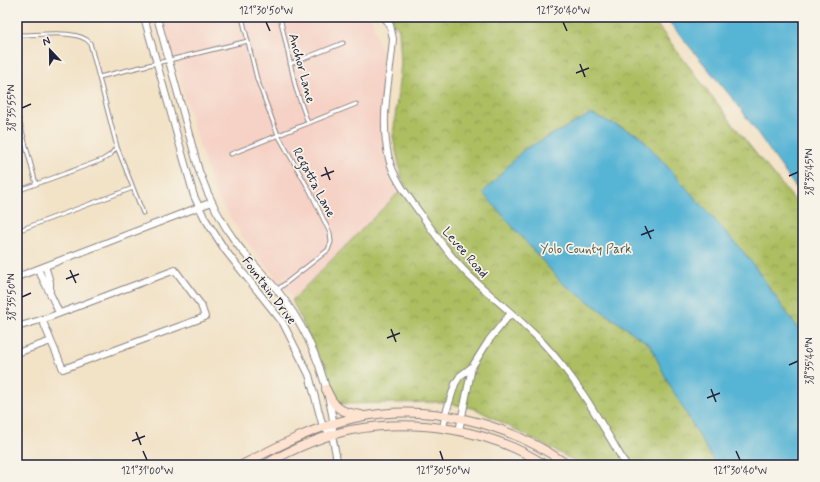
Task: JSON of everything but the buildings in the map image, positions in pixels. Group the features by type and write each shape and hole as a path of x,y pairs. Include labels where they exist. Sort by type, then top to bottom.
{"street":[{"name":"Fountain Drive","path":"144,17 187,173 200,208 225,250 283,323 309,375 324,427 332,435 335,424 318,363 308,341 277,290 236,243 212,202 198,171 157,17"},
{"name":"Levee Road","path":"384,17 390,25 393,39 384,124 389,161 400,183 437,237 475,281 543,343 567,372 592,407 626,465"},
{"path":"17,276 200,208 212,202"},
{"path":"45,266 50,282 50,290 59,313"},
{"path":"38,269 44,284 50,290"},
{"path":"17,327 175,270 201,305 205,317 62,369 42,319"},
{"path":"443,429 445,416 455,384 460,376 472,367 490,340 511,313"},
{"path":"17,354 51,341"},
{"path":"459,431 472,367"},
{"path":"326,389 332,402 339,409 348,413 370,416"},
{"path":"242,465 299,436 324,427 370,416 412,413 461,417 525,440 568,465"},
{"path":"264,465 303,446 332,435 352,430 402,425 459,431 494,441 536,459 545,465"},
{"path":"332,435 338,465"}],"lane":[{"name":"Regatta Lane","path":"242,17 257,79 278,135 324,217 330,233 331,242 328,250 277,290"},
{"name":"Anchor Lane","path":"280,17 296,89 308,123"},
{"path":"17,35 73,34 86,38 90,43 116,147 143,214"},
{"path":"99,77 248,41"},
{"path":"290,64 343,43"},
{"name":"Anchor Lane","path":"231,154 356,104"},
{"path":"17,112 36,184"},
{"path":"17,191 102,160 110,155 116,147"},
{"path":"17,231 133,188"}],"shaded area":[{"path":"163,17 371,17 387,71 382,131 400,193 293,299 242,236 216,195 194,130"}],"green space":[{"name":"Yolo County Park","path":"388,17 651,17 753,150 803,210 803,465 582,465 476,409 442,402 340,404 292,300 404,187 393,137 401,63 399,29"}],"water":[{"path":"665,17 803,17 803,198 738,105"},
{"path":"591,114 639,135 748,257 803,336 803,465 716,465 668,382 650,345 562,283 483,193 523,150"}]}
